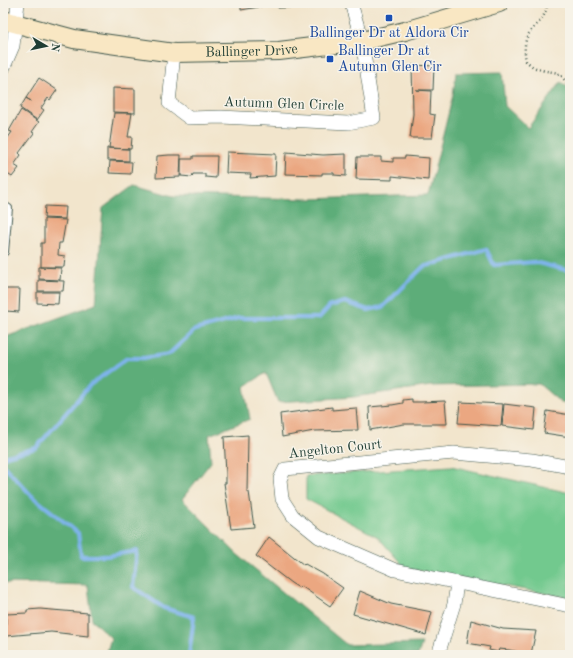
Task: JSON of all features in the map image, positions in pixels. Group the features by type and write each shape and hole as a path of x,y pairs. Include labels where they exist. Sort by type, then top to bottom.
{"street":[{"path":"3,69 13,46 10,22 18,3"},
{"path":"351,3 362,41"},
{"name":"Ballinger Drive","path":"10,22 74,39 174,53 279,51 362,41 405,31 499,3"},
{"name":"Autumn Glen Circle","path":"174,53 169,103 190,118 222,117 348,122 374,118 362,41"},
{"name":"Angelton Court","path":"570,467 532,460 454,452 284,469 280,479 282,499 293,516 319,537 395,570 457,584 570,606"},
{"path":"438,655 454,604 457,584"}],"lane":[{"path":"3,204 9,208 5,252 3,252"}],"path":[{"path":"547,3 546,12 541,21 532,28 526,37 524,50 526,61 536,68 558,72 566,80 570,91"}],"green space":[{"path":"502,72 505,106 528,128 561,82 570,89 570,404 561,403 539,384 431,386 354,397 278,402 266,373 244,387 250,419 209,435 211,462 182,499 238,555 347,645 422,643 418,655 106,655 111,638 92,620 88,585 3,583 3,338 96,304 103,208 134,185 173,196 308,199 428,195 453,95 456,73"},
{"path":"451,466 570,493 570,598 405,568 378,537 306,499 306,476"}],"building":[{"path":"241,3 313,3 314,7 278,8 277,4 241,10"},
{"path":"412,65 434,66 433,90 416,90 431,91 430,114 435,115 432,138 410,138 413,114"},
{"path":"39,78 57,90 50,100 48,98 41,108 44,110 37,120 20,108"},
{"path":"113,88 135,89 135,113 113,112"},
{"path":"21,110 39,122 32,132 34,133 19,153 21,155 14,165 19,168 12,177 3,171 3,150 7,144 5,142 12,132 9,131"},
{"path":"114,113 132,113 128,137 132,137 131,149 109,148"},
{"path":"107,148 129,149 129,161 107,160"},
{"path":"227,152 276,154 275,176 250,178 251,174 226,173"},
{"path":"286,152 323,155 346,154 346,176 334,175 334,173 322,173 322,175 285,174"},
{"path":"181,155 180,177 156,178 157,156"},
{"path":"193,156 217,156 216,178 205,177 205,174 193,174 192,177 181,176 181,159 193,159"},
{"path":"405,156 429,158 428,180 392,176 392,180 356,179 357,157 381,157 381,161 393,162 393,158 405,158"},
{"path":"110,161 132,162 131,174 109,173"},
{"path":"45,206 66,207 65,219 44,218"},
{"path":"44,219 66,220 62,243 59,243 58,255 65,256 64,267 41,267 41,243 44,243"},
{"path":"39,267 61,268 60,280 39,279"},
{"path":"38,280 64,281 63,291 38,291"},
{"path":"3,289 20,289 19,312 6,311 6,313 3,313"},
{"path":"37,292 59,292 58,304 37,303"},
{"path":"412,399 412,402 445,401 447,424 404,424 370,430 369,407 403,403 403,400"},
{"path":"460,402 503,404 501,426 458,423"},
{"path":"504,404 536,408 534,430 502,426"},
{"path":"332,407 332,410 356,408 358,430 314,431 282,437 280,414"},
{"path":"547,411 570,415 570,437 544,433"},
{"path":"248,435 247,492 249,492 254,527 231,529 224,483 226,483 226,473 224,437"},
{"path":"269,537 304,565 305,564 323,574 343,588 330,606 301,586 299,588 291,583 256,556"},
{"path":"360,591 391,604 432,612 426,635 353,614"},
{"path":"40,609 88,613 88,636 51,632 6,636 6,614 27,613 27,610"},
{"path":"471,620 503,629 536,631 531,654 499,649 498,652 489,650 490,647 467,643"}],"waterway":[{"path":"3,457 36,448 90,385 127,358 144,358 169,354 195,330 239,318 319,318 330,306 345,302 368,310 383,307 423,267 486,249 494,265 534,262 570,271"},
{"path":"3,465 32,496 78,533 81,556 107,556 137,551 133,587 164,608 194,617 189,655"}],"place":[{"name":"Ballinger Dr at Aldora Cir","path":"389,18"},
{"name":"Ballinger Dr at Autumn Glen Cir","path":"330,59"}]}
